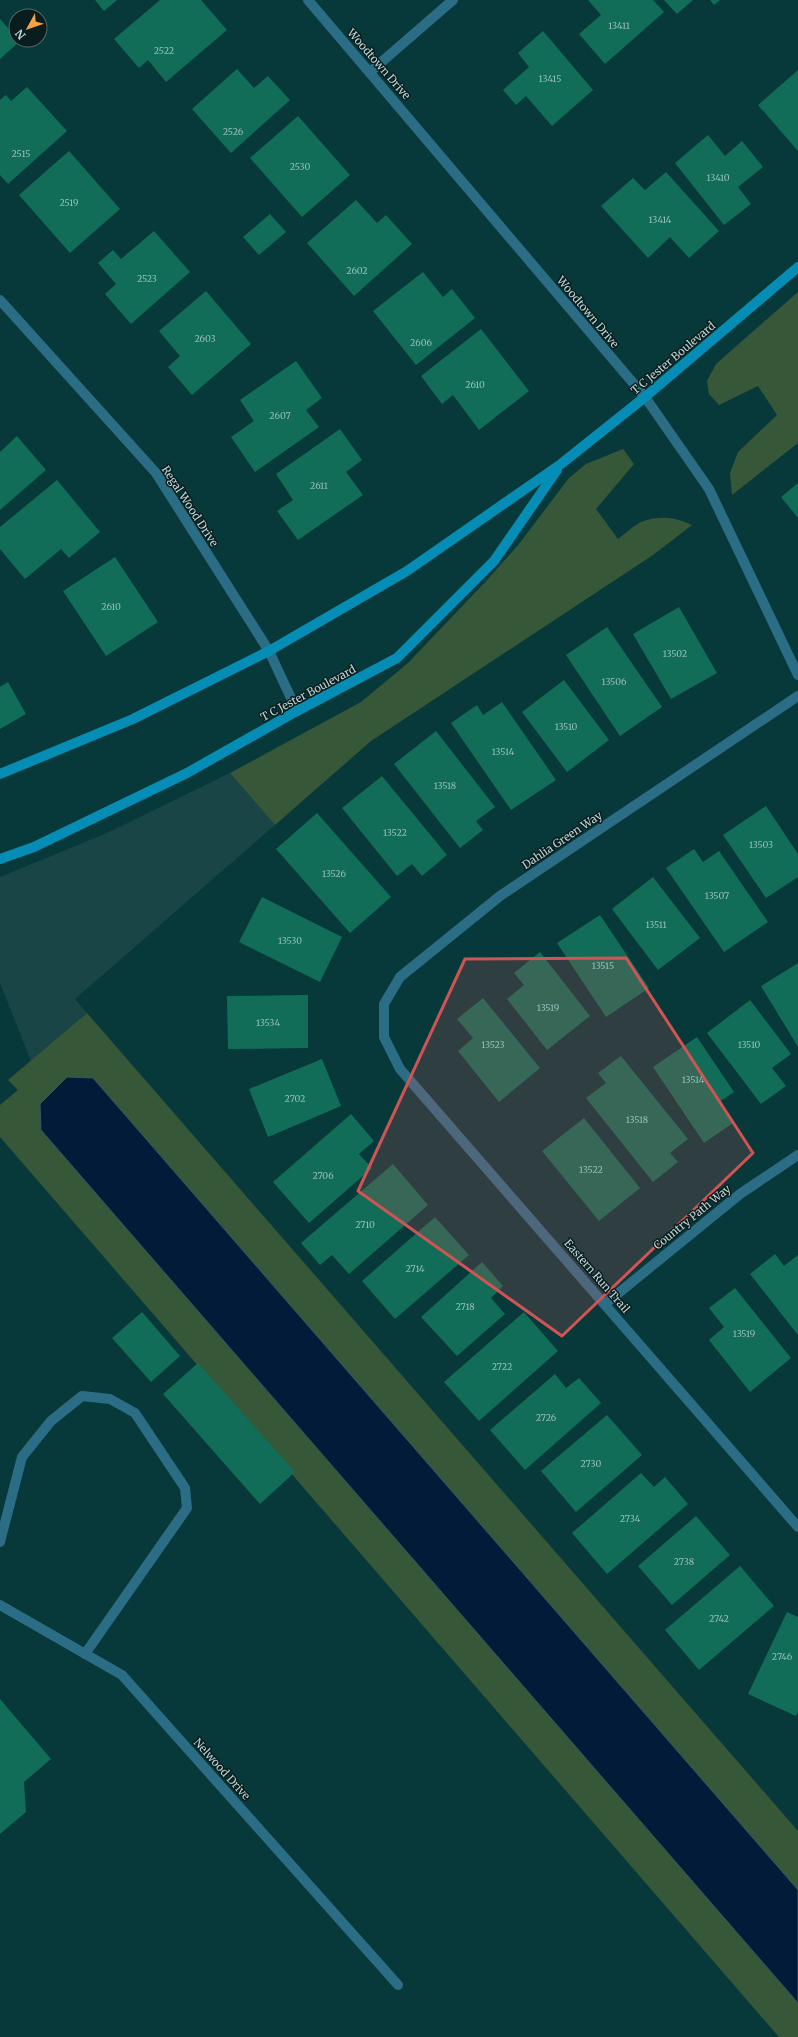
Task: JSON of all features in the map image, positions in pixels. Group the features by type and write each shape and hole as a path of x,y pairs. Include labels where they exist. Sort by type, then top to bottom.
{"street":[{"name":"Woodtown Drive","path":"308,0 645,397 709,489 798,675"},
{"path":"370,72 453,0"},
{"name":"T C Jester Boulevard","path":"0,774 133,719 269,651 408,571 561,464 645,397 798,267"},
{"name":"Regal Wood Drive","path":"0,300 156,473 269,651 297,711"},
{"name":"T C Jester Boulevard","path":"0,858 34,847 188,773 297,711 397,658 494,561 561,464"},
{"name":"Dahlia Green Way","path":"384,1037 384,1004 400,976 500,896 798,696"},
{"name":"Eastern Run Trail","path":"384,1037 400,1070 798,1527"},
{"name":"Country Path Way","path":"605,1304 740,1194 798,1155"},
{"path":"0,1542 22,1457 51,1421 82,1396 110,1399 135,1413 185,1488 187,1508 85,1654"},
{"name":"Nelwood Drive","path":"0,1605 122,1675 398,1985"}],"highlighted area":[{"path":"626,958 753,1153 562,1336 358,1191 465,959"}],"shaded area":[{"path":"230,773 275,825 75,999 87,1013 31,1061 0,983 0,877 107,833"},
{"path":"67,1077 93,1078 798,1890 798,2003 41,1130 40,1104"}],"green space":[{"path":"798,292 798,443 732,495 730,473 738,452 777,415 758,386 719,405 709,394 707,381 716,364"},
{"path":"623,449 634,464 596,509 618,539 641,522 654,518 680,520 692,525 653,555 371,741 275,825 230,773 361,702 408,663 487,580 519,544 569,478 586,464"},
{"path":"87,1013 798,1831 798,2037 779,2037 0,1137 0,1105 18,1090 8,1080"}],"building":[{"path":"95,0 117,0 104,11"},
{"path":"160,0 201,0 227,30 166,82 148,60 139,68 114,39"},
{"path":"588,0 653,0 664,12 605,64 579,34 601,15"},
{"path":"664,0 693,0 677,14"},
{"path":"710,0 720,0 714,5"},
{"path":"0,19 8,28 8,48 12,48 0,59"},
{"path":"543,31 593,90 552,126 526,96 516,105 503,90 529,67 518,53"},
{"path":"237,69 254,88 268,76 290,100 231,153 192,109"},
{"path":"798,70 798,151 758,105"},
{"path":"27,87 67,131 8,184 0,175 0,100 6,95 11,101"},
{"path":"298,116 350,175 302,217 250,158"},
{"path":"708,135 725,156 742,141 763,167 738,187 751,204 724,225 675,163"},
{"path":"69,151 120,209 70,253 19,195"},
{"path":"666,172 719,231 689,258 670,237 648,258 601,206 633,178 645,190"},
{"path":"356,200 377,223 386,215 412,244 354,296 307,243"},
{"path":"270,214 286,232 259,255 243,237"},
{"path":"154,231 190,272 131,324 105,294 116,284 98,263 113,250 121,259"},
{"path":"423,272 443,297 452,289 475,318 416,365 373,311"},
{"path":"206,291 251,344 192,395 168,367 180,356 159,331"},
{"path":"481,329 529,391 479,430 453,395 442,404 421,376"},
{"path":"296,361 322,398 306,410 319,427 255,472 231,437 254,421 240,400"},
{"path":"340,429 362,460 346,472 363,495 298,540 277,511 293,500 276,474"},
{"path":"17,436 46,470 0,510 0,452"},
{"path":"57,480 100,532 69,558 61,549 25,579 0,549 0,527"},
{"path":"798,483 798,518 781,497"},
{"path":"115,557 158,622 106,656 63,591"},
{"path":"679,607 717,673 671,699 633,634"},
{"path":"607,627 662,707 620,736 566,655"},
{"path":"564,680 609,740 567,772 522,712"},
{"path":"8,682 26,714 0,729 0,687"},
{"path":"502,702 556,780 511,810 451,723 477,705 483,715"},
{"path":"436,731 495,807 476,821 483,830 460,848 394,764"},
{"path":"382,776 447,855 422,876 412,864 397,876 342,808"},
{"path":"766,806 798,854 798,877 766,898 723,835"},
{"path":"317,813 391,897 350,933 276,849"},
{"path":"694,849 703,862 719,851 768,922 724,952 666,868"},
{"path":"653,877 700,938 658,970 612,909"},
{"path":"262,897 342,937 320,982 239,942"},
{"path":"600,915 649,988 606,1017 557,943"},
{"path":"540,952 590,1016 547,1050 507,999 524,985 514,973"},
{"path":"798,963 798,1047 761,986"},
{"path":"308,995 308,1048 228,1049 227,996"},
{"path":"483,998 540,1068 499,1102 458,1051 473,1038 457,1019"},
{"path":"750,1000 791,1054 772,1068 786,1086 761,1104 707,1033"},
{"path":"697,1037 734,1092 719,1102 733,1123 704,1143 653,1067"},
{"path":"621,1056 688,1139 670,1153 678,1162 653,1182 586,1098 606,1083 598,1073"},
{"path":"322,1059 341,1106 268,1137 249,1089"},
{"path":"351,1114 374,1141 359,1154 372,1168 309,1223 273,1182"},
{"path":"584,1118 640,1188 599,1221 542,1151"},
{"path":"393,1164 428,1205 349,1274 332,1255 320,1265 301,1243"},
{"path":"435,1217 469,1255 395,1319 362,1281"},
{"path":"775,1254 784,1266 798,1255 798,1335 750,1274"},
{"path":"482,1262 503,1286 491,1298 505,1314 457,1356 421,1317"},
{"path":"735,1288 791,1358 750,1392 709,1340 724,1327 709,1308"},
{"path":"142,1312 180,1356 151,1382 112,1338"},
{"path":"524,1312 558,1351 479,1421 444,1382"},
{"path":"198,1363 295,1472 260,1504 163,1394"},
{"path":"555,1374 566,1388 579,1378 601,1403 525,1470 490,1430"},
{"path":"607,1415 642,1455 576,1512 541,1471"},
{"path":"641,1473 654,1487 665,1477 688,1504 607,1574 572,1533"},
{"path":"696,1516 730,1555 672,1605 638,1566"},
{"path":"740,1566 774,1606 699,1670 665,1630"},
{"path":"787,1612 798,1617 798,1712 796,1716 748,1694"},
{"path":"0,1699 51,1759 24,1782 26,1812 0,1834"}]}
